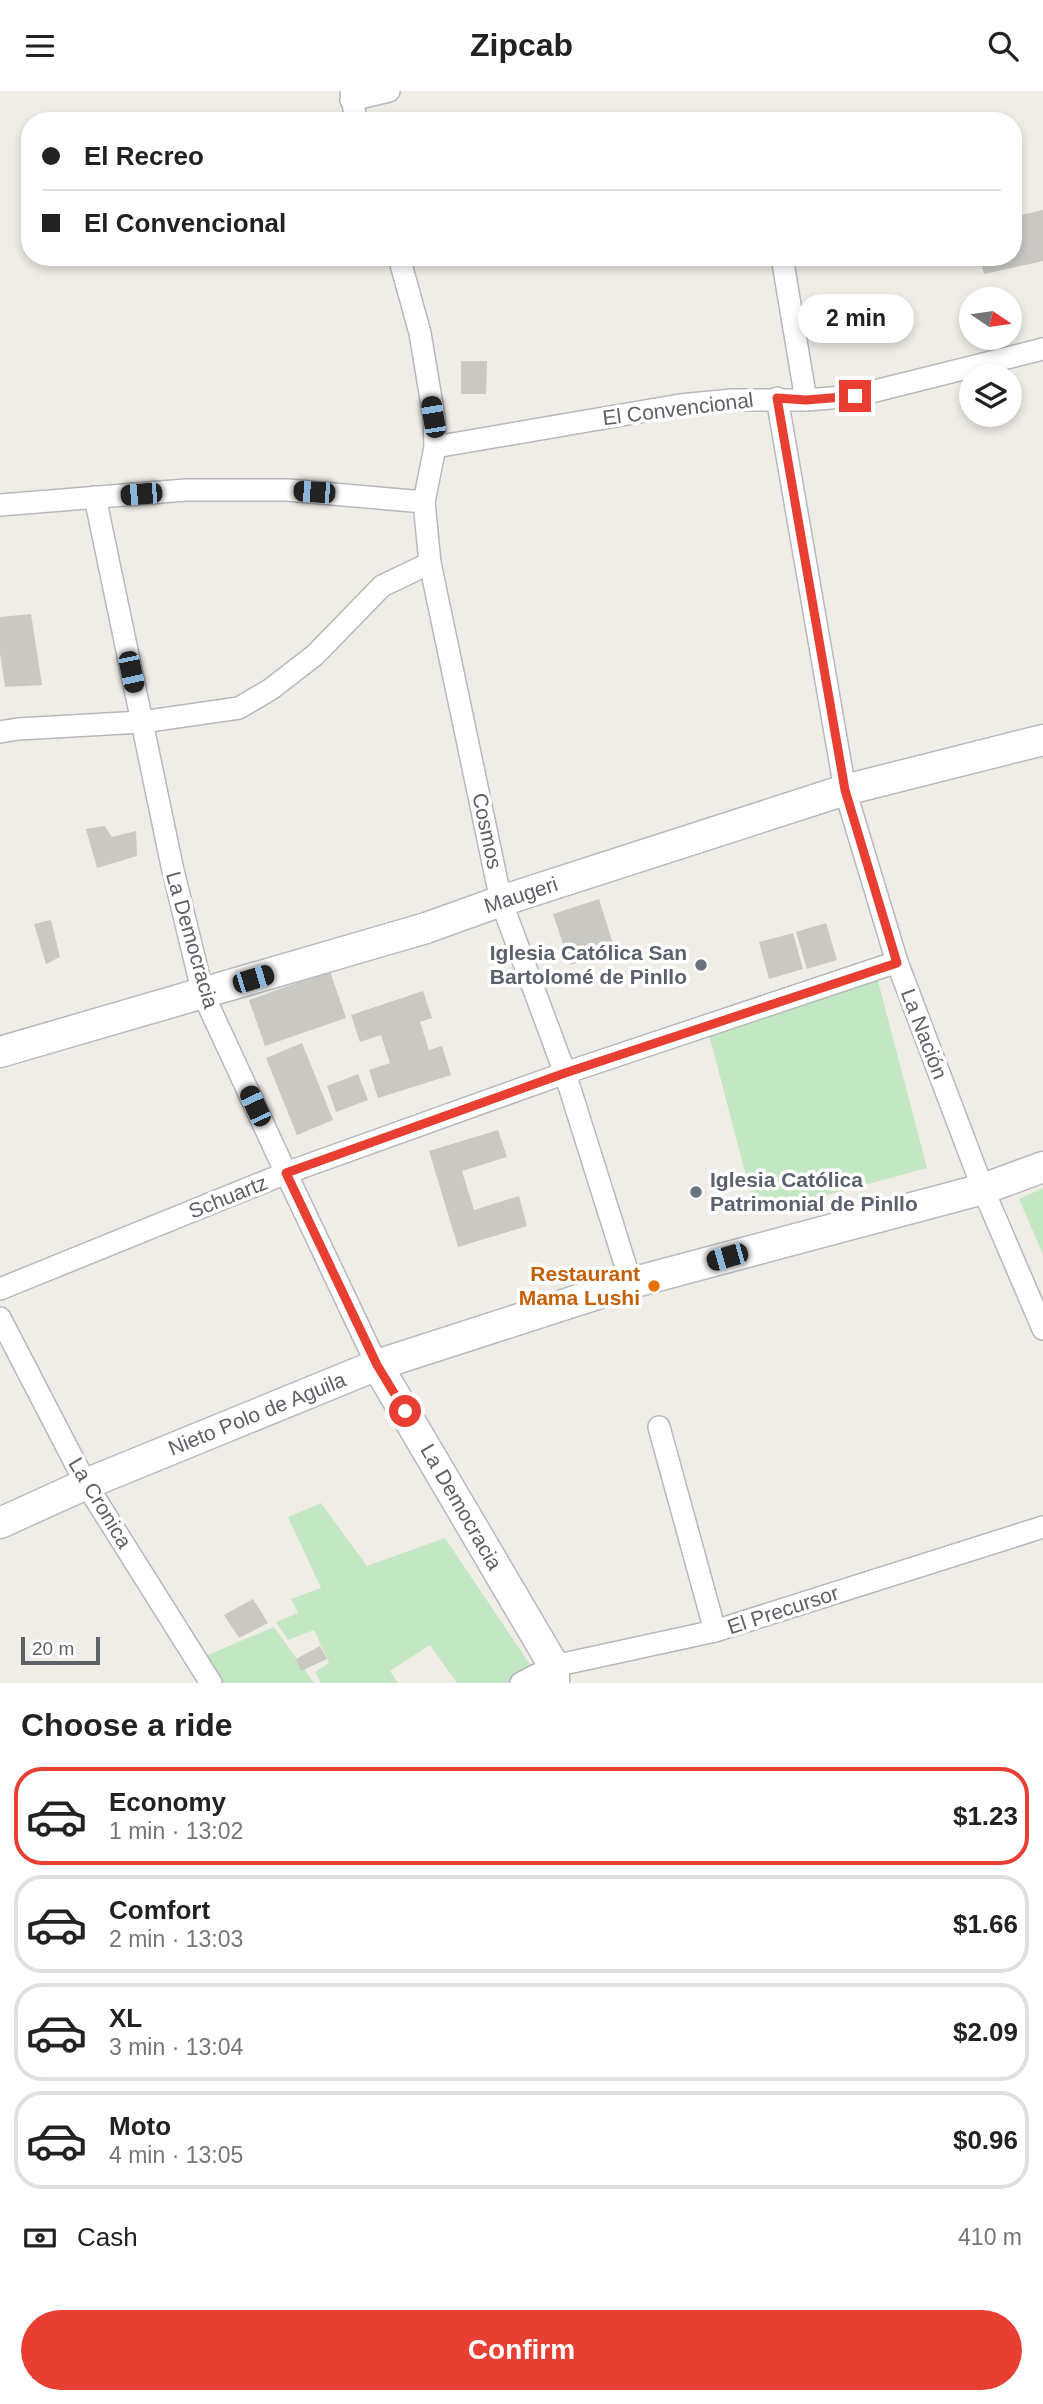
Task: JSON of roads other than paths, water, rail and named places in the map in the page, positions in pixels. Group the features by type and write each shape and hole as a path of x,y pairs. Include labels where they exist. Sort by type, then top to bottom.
{"street":[{"path":"352,104 389,91"},
{"name":"Cosmos","path":"402,266 421,333 433,417 435,447 424,502 430,563 501,901 565,1073 631,1283"},
{"path":"784,266 806,400"},
{"name":"El Convencional","path":"435,447 680,405 855,396 1043,349"},
{"name":"La Nación","path":"777,398 845,790 897,963 983,1189 1043,1329"},
{"path":"0,505 186,490 287,490 424,502"},
{"name":"La Democracia","path":"95,497 172,866 203,994 377,1365 554,1675"},
{"path":"0,732 142,722 239,708 271,689 315,655 383,586 430,563"},
{"name":"Maugeri","path":"0,1052 426,928 501,901 845,790 1043,740"},
{"name":"Schuartz","path":"0,1289 286,1173 565,1073 897,963"},
{"name":"Nieto Polo de Aguila","path":"0,1523 86,1484 377,1365 631,1283 983,1189 1043,1167"},
{"name":"La Cronica","path":"0,1318 86,1484 211,1683"},
{"path":"659,1427 715,1631"},
{"name":"El Precursor","path":"521,1683 715,1631 1043,1527"}],"place":[{"name":"Iglesia Católica San Bartolomé de Pinllo","path":"701,965"},
{"name":"Iglesia Católica Patrimonial de Pinllo","path":"696,1192"},
{"name":"Restaurant Mama Lushi","path":"654,1286"}]}
